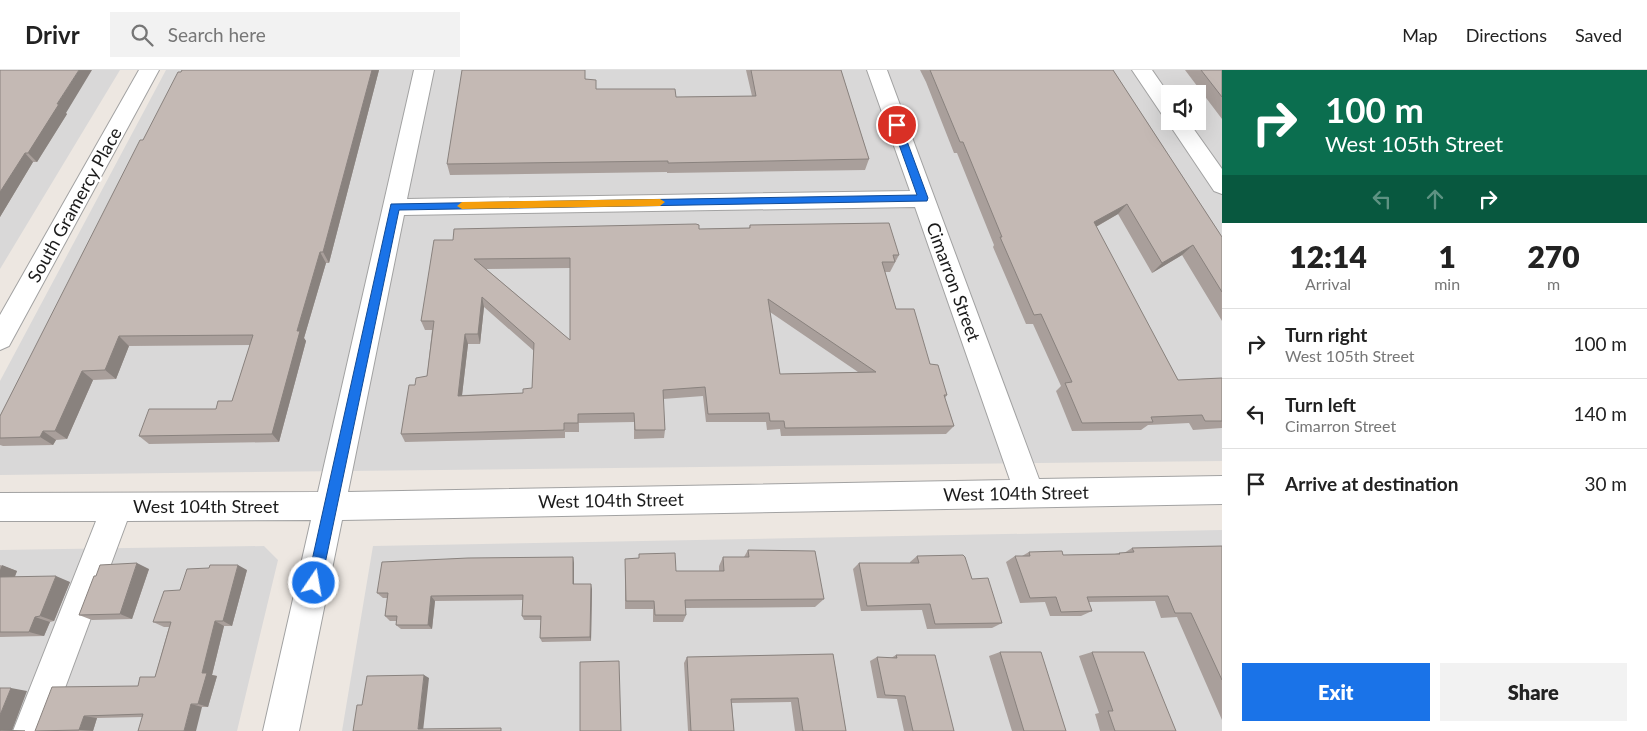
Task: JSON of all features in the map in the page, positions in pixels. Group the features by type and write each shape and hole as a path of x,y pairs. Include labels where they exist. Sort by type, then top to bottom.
{"street":[{"name":"South Gramercy Place","path":"0,340 149,70"},
{"path":"282,731 424,70"},
{"name":"Cimarron Street","path":"877,70 1030,494"},
{"path":"1142,70 1161,97"},
{"path":"1183,130 1222,186"},
{"path":"395,206 923,198"},
{"name":"West 104th Street","path":"0,507 331,506 1222,490"},
{"path":"31,731 117,507"}],"shaded area":[{"path":"0,70 120,70 0,269"},
{"path":"166,70 1222,70 1222,461 0,475 0,381"},
{"path":"1222,530 1222,731 342,731 373,546"},
{"path":"264,546 278,560 237,731 0,731 0,550"}],"building":[{"path":"0,70 79,70 28,153 25,153 0,192"},
{"path":"182,70 372,70 323,252 320,252 297,331 300,331 272,434 139,436 149,409 216,409 218,401 232,401 253,335 119,336 105,370 82,371 55,431 43,431 40,437 0,438 0,416 140,140 143,140 178,72"},
{"path":"462,70 585,70 585,79 596,80 596,89 675,89 676,97 756,96 751,70 841,70 869,159 668,163 668,161 447,164"},
{"path":"930,70 1113,70 1222,237 1222,292 1193,245 1162,263 1127,204 1094,222 1178,380 1222,378 1222,421 1205,421 1202,415 1151,417 1153,422 1082,423 1065,383 1072,382 1041,314 1034,315 1000,237 1002,237 963,142 960,142"},
{"path":"1201,70 1222,70 1222,97"},
{"path":"889,223 899,255 893,255 895,262 882,262 896,309 914,309 930,364 938,365 947,395 944,395 954,426 785,428 784,421 770,421 769,413 708,414 705,387 663,390 665,430 635,430 634,413 578,414 578,423 564,423 564,430 401,434 409,385 415,385 416,378 427,376 434,321 421,321 434,240 453,240 454,229 696,224 699,225 699,229 750,228 750,225","holes":["570,258 570,340 474,259","482,297 534,343 532,388 523,389 523,393 458,396 465,334 478,334","768,299 876,372 780,374"]},
{"path":"1222,546 1222,680 1191,613 1175,613 1168,596 1087,597 1092,611 1061,612 1056,597 1030,598 1015,556 1030,556 1029,552 1062,551 1063,555 1120,554 1134,552 1132,548"},
{"path":"748,550 815,551 824,599 685,600 686,615 655,615 654,601 626,601 625,559 639,558 639,554 675,553 676,571 724,571 723,557 749,557"},
{"path":"963,555 972,579 988,578 1002,623 935,624 930,604 867,606 859,563 919,563 917,556"},
{"path":"573,557 573,584 591,584 590,637 540,638 541,616 522,616 523,595 431,596 428,625 396,625 397,616 385,616 388,593 377,593 382,562 468,558"},
{"path":"137,563 120,614 79,615 100,565"},
{"path":"210,565 238,565 223,621 215,621 202,673 207,673 198,704 191,704 184,731 138,731 143,714 84,716 79,730 35,731 52,687 138,686 140,677 155,677 171,622 153,622 164,591 180,590 187,569 209,568"},
{"path":"56,576 40,616 35,617 29,632 0,632 0,577"},
{"path":"1000,652 1041,652 1066,731 1024,731"},
{"path":"1092,652 1144,652 1176,731 1115,731 1108,711 1113,711"},
{"path":"833,654 846,731 803,731 798,698 731,699 734,731 691,731 687,657"},
{"path":"896,655 935,655 954,731 913,731 905,696 885,695 877,657 897,658"},
{"path":"619,661 621,731 580,731 580,662"},
{"path":"424,675 418,729 501,728 501,731 353,731 357,705 362,705 367,676"},
{"path":"0,688 11,688 0,715"}],"slow traffic":[{"path":"462,206 660,202"}],"route":[{"path":"314,583 395,206 923,198 897,125"}]}
